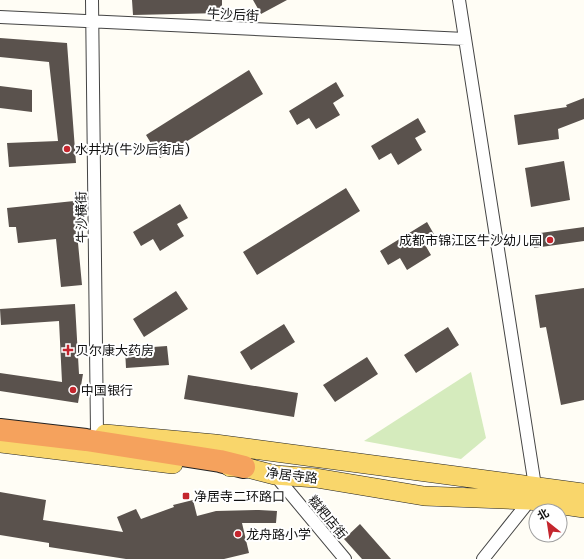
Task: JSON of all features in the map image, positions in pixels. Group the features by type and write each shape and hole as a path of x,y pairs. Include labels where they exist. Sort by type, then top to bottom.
{"highway":[{"path":"0,430 47,435 220,460 244,467"}],"main road":[{"name":"净居寺路","path":"0,419 98,433 215,444 532,493 584,508"},
{"name":"净居寺路","path":"0,444 212,468 244,467 275,476 316,478 424,496 584,493"}],"street":[{"name":"牛沙横街","path":"92,0 98,433"},
{"path":"459,0 532,493 483,559"},
{"name":"牛沙后街","path":"0,17 465,39"},
{"name":"糍粑店街","path":"275,476 345,559"}],"green space":[{"path":"471,372 486,438 461,459 364,441"}],"building":[{"path":"132,0 222,0 222,13 133,15"},
{"path":"253,0 287,0 261,14"},
{"path":"0,38 67,43 76,163 9,167 7,143 58,141 49,62 0,57"},
{"path":"249,70 263,94 160,158 146,135"},
{"path":"336,82 344,96 333,103 340,115 316,129 309,118 297,125 289,111"},
{"path":"0,86 32,90 32,112 0,108"},
{"path":"584,98 584,119 558,129 559,139 518,145 514,115 567,107 566,105"},
{"path":"418,118 426,132 415,138 422,150 398,165 391,153 379,160 371,146"},
{"path":"564,161 570,200 531,207 525,168"},
{"path":"346,188 360,211 257,275 243,252"},
{"path":"74,201 82,285 61,287 56,239 18,243 16,227 9,227 7,208"},
{"path":"180,204 188,218 177,224 184,236 160,251 153,239 141,246 133,232"},
{"path":"427,222 435,236 424,243 431,255 407,270 400,258 388,265 380,251"},
{"path":"584,227 584,241 534,248 533,234"},
{"path":"584,288 584,400 561,405 546,327 540,328 535,295"},
{"path":"176,291 188,309 144,337 133,319"},
{"path":"75,304 79,374 83,374 78,403 0,391 0,373 62,382 59,321 1,325 0,309"},
{"path":"284,324 295,342 251,370 240,352"},
{"path":"448,327 459,345 416,373 404,355"},
{"path":"167,346 169,365 126,368 125,349"},
{"path":"367,357 378,374 335,402 323,385"},
{"path":"188,375 298,393 294,417 184,399"},
{"path":"0,492 46,500 43,520 123,532 117,517 136,509 141,519 174,507 173,505 193,500 197,516 216,511 277,511 276,523 242,523 249,553 224,559 126,559 49,547 49,543 0,535"},
{"path":"360,524 391,559 362,559 344,539"}],"place":[{"name":"水井坊(牛沙后街店)","path":"67,149"},
{"name":"成都市锦江区牛沙幼儿园","path":"550,240"},
{"name":"贝尔康大药房","path":"68,350"},
{"name":"中国银行","path":"73,390"},
{"name":"净居寺二环路口","path":"186,496"},
{"name":"龙舟路小学","path":"238,534"}]}
